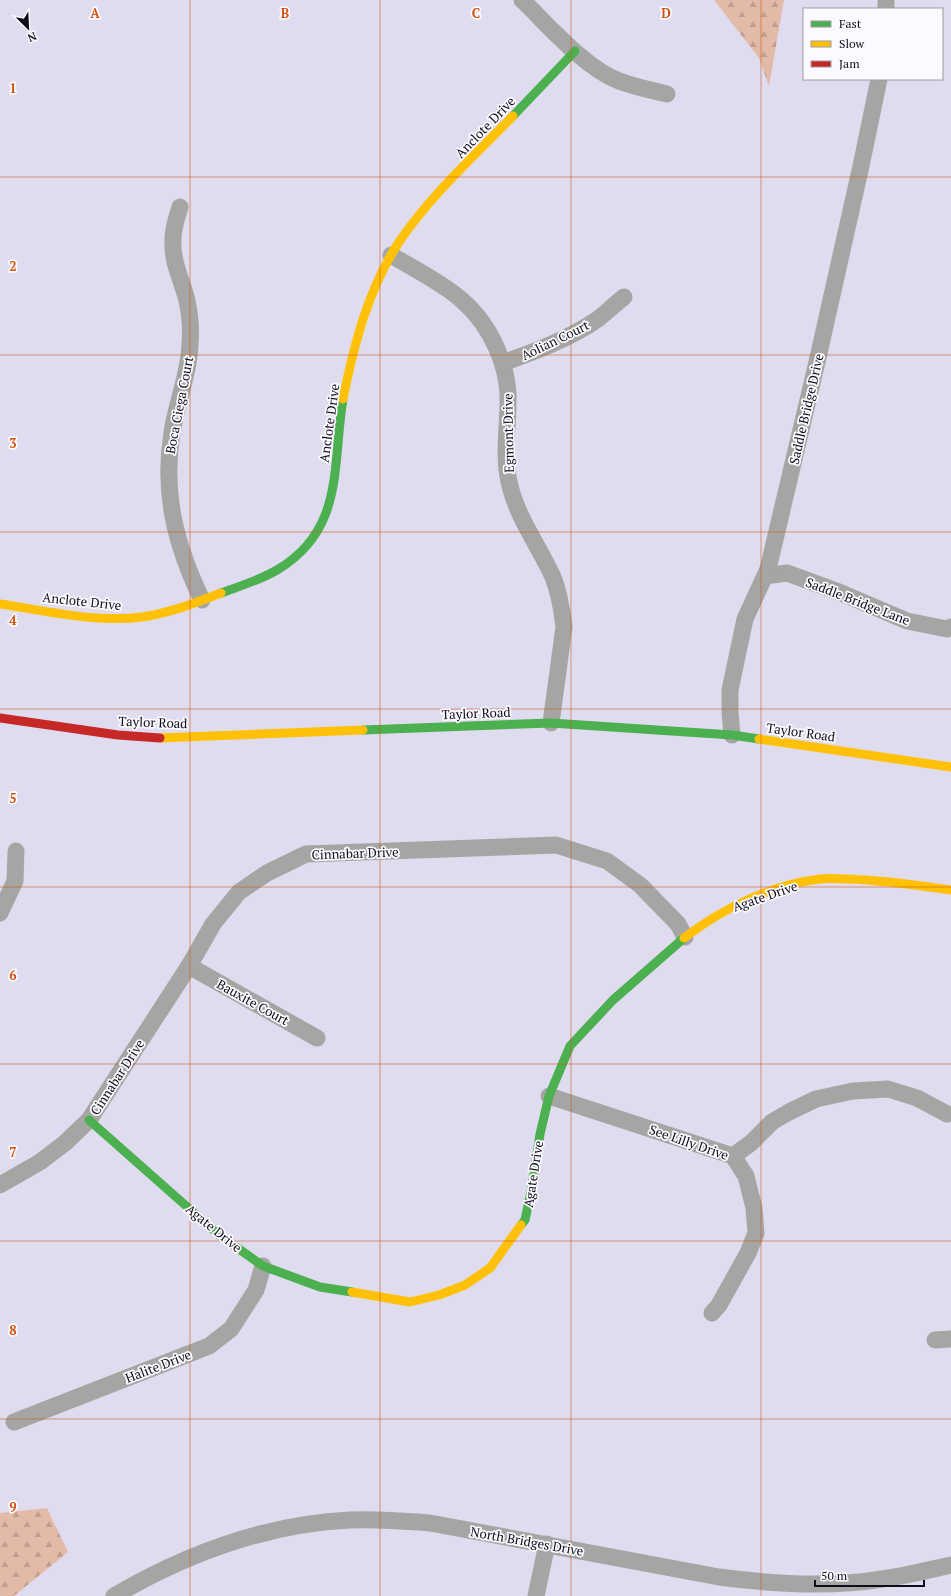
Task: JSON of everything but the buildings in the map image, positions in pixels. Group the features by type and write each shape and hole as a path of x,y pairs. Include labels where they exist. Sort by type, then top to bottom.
{"street":[{"path":"522,0 575,51 594,66 618,80 667,94"},
{"name":"Anclote Drive","path":"0,604 101,619 153,615 178,609 265,575 283,566 304,549 322,523 330,505 334,490 340,418 353,354 372,294 391,255 406,231 424,209 575,51"},
{"name":"Saddle Bridge Drive","path":"732,735 730,690 743,627 745,619 765,576 817,362 879,80"},
{"name":"Boca Ciega Court","path":"180,207 174,226 173,246 175,261 187,303 190,343 186,377 177,406 172,433 169,460 169,488 173,519 180,546 188,572 202,600"},
{"name":"Egmont Drive","path":"391,255 447,288 468,304 489,331 503,363 508,392 506,456 509,486 519,514 553,577 563,614 564,627 551,723"},
{"name":"Aolian Court","path":"503,363 540,349 575,332 598,318 624,297"},
{"name":"Saddle Bridge Lane","path":"765,576 788,573 839,592 907,621 946,629 951,627"},
{"name":"Taylor Road","path":"0,718 118,735 166,738 551,723 732,735 951,767"},
{"name":"Cinnabar Drive","path":"0,1185 40,1162 65,1143 89,1120 189,966 213,924 239,892 267,873 306,854 556,845 607,861 613,865 640,885 678,924 685,937"},
{"path":"0,913 15,881 16,851"},
{"name":"Agate Drive","path":"89,1120 219,1235 264,1266 320,1287 410,1302 439,1295 465,1285 490,1268 525,1220 532,1187 540,1134 549,1096 570,1046 613,1000 685,937 724,911 751,898 790,885 821,879 875,880 951,890"},
{"name":"Bauxite Court","path":"189,966 317,1038"},
{"path":"733,1156 751,1143 772,1122 789,1112 816,1099 853,1090 888,1088 917,1098 947,1114"},
{"name":"See Lilly Drive","path":"549,1096 733,1156 746,1176 754,1208 756,1233 748,1253 719,1305 712,1313"},
{"name":"Halite Drive","path":"14,1422 210,1346 231,1329 256,1290 264,1266"},
{"name":"North Bridges Drive","path":"114,1596 178,1562 216,1547 262,1533 301,1525 349,1520 390,1520 430,1523 720,1577 753,1581 816,1584 881,1580 951,1565"},
{"path":"536,1596 547,1544"}],"green space":[{"path":"714,0 784,0 769,86 759,58"},
{"path":"47,1508 68,1552 14,1596 0,1596 0,1513"}],"traffic: fast":[{"path":"513,116 575,51"},
{"path":"221,593 257,580 277,570 299,554 314,536 325,516 331,494 335,472 343,399"},
{"path":"363,730 551,723 732,735 759,739"},
{"path":"521,1225 525,1220 532,1187 540,1134 549,1096 570,1046 613,1000 684,938"},
{"path":"89,1120 219,1235 263,1266 320,1287 352,1292"}],"traffic: slow":[{"path":"343,399 357,338 371,298 388,260 399,242 424,209 513,116"},
{"path":"0,604 71,615 124,618 142,617 162,613 221,593"},
{"path":"160,738 363,730"},
{"path":"759,739 951,767"},
{"path":"684,938 699,927 731,908 766,892 802,882 823,879 860,880 899,883 951,890"},
{"path":"352,1292 410,1302 439,1295 465,1285 490,1268 521,1225"}],"traffic: jam":[{"path":"0,718 118,735 160,738"}]}
